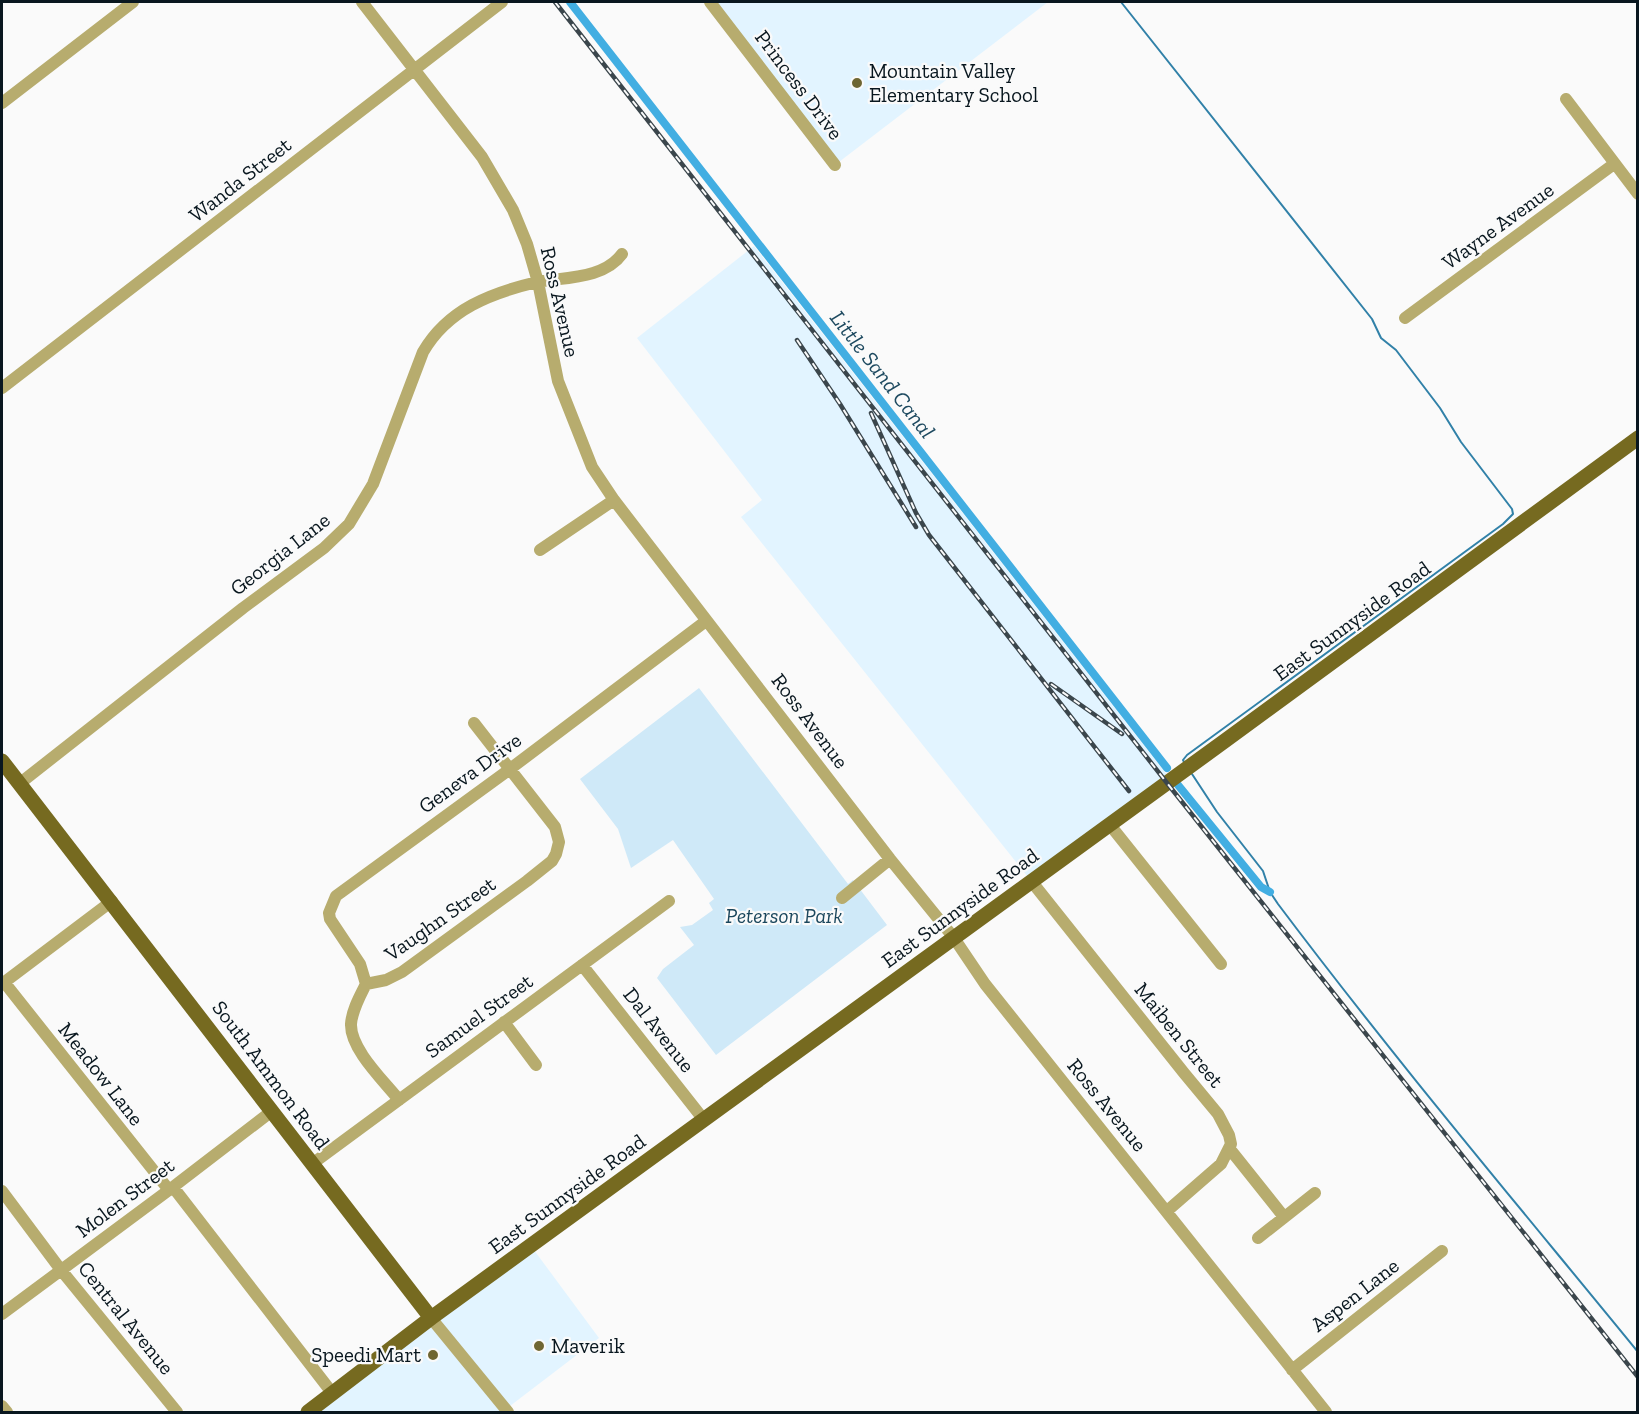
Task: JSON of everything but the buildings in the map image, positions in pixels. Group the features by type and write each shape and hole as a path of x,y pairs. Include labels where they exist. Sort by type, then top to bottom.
{"main road":[{"name":"East Sunnyside Road","path":"308,1413 431,1318 1638,438"},
{"name":"South Ammon Road","path":"2,761 431,1318"}],"street":[{"path":"2,104 133,2"},
{"name":"Ross Avenue","path":"362,2 482,157 513,210 527,244 538,282 558,381 592,467 614,500 705,621 758,685 890,859 954,938 985,984 1093,1121 1167,1210 1326,1413"},
{"name":"Wanda Street","path":"2,388 502,2"},
{"name":"Princess Drive","path":"710,2 835,165"},
{"path":"1566,99 1638,194"},
{"name":"Wayne Avenue","path":"1405,318 1614,164"},
{"name":"Georgia Lane","path":"19,784 243,608 324,548 345,529 360,509 373,484 419,362 432,336 463,309 478,301 538,282 602,270 615,264 622,254"},
{"path":"540,550 614,500"},
{"name":"Geneva Drive","path":"366,984 360,964 330,919 336,896 510,769 705,621"},
{"path":"474,723 510,769"},
{"name":"Vaughn Street","path":"366,984 386,980 402,972 552,861 559,842 555,826 510,769"},
{"path":"1110,825 1221,964"},
{"path":"842,898 890,859"},
{"name":"Maiben Street","path":"1032,882 1218,1114 1229,1135 1231,1144 1229,1148"},
{"name":"Samuel Street","path":"312,1164 669,901"},
{"path":"3,983 112,902"},
{"name":"Dal Avenue","path":"582,965 704,1120"},
{"name":"Meadow Lane","path":"3,983 171,1189 333,1394"},
{"path":"366,984 355,1008 351,1025 354,1044 399,1100"},
{"path":"504,1022 536,1065"},
{"name":"Molen Street","path":"2,1314 272,1111"},
{"path":"1167,1210 1221,1164 1229,1148 1284,1217"},
{"name":"Central Avenue","path":"2,1191 61,1270 177,1413"},
{"path":"1258,1238 1316,1193"},
{"name":"Aspen Lane","path":"1292,1370 1442,1251"},
{"name":"South Ammon Road","path":"431,1318 508,1413"},
{"path":"2,1406 7,1413"}],"shaded area":[{"name":"Mountain Valley Elementary School","path":"710,2 1048,2 835,165"},
{"path":"754,246 1171,780 1032,882 741,517 762,500 637,338"},
{"path":"531,1246 599,1338 506,1409 508,1412 308,1412"}],"green space":[{"name":"Peterson Park","path":"699,688 848,884 853,880 887,925 716,1055 657,978 663,969 694,945 680,927 692,925 713,910 709,903 714,899 673,840 631,868 618,829 580,779"}],"waterway":[{"name":"Little Sand Canal","path":"570,2 1167,768"},
{"path":"1121,2 1372,319 1381,338 1396,350 1440,408 1461,442 1512,509 1513,514 1503,524 1187,755 1184,762"},
{"path":"1192,774 1217,812 1263,871 1270,892 1278,904 1366,1018 1638,1352"},
{"path":"1178,785 1261,887 1270,892"}],"railway":[{"path":"555,2 1167,783 1638,1377"},
{"path":"797,340 840,404 916,527"},
{"path":"871,413 916,513 929,535 1129,791"},
{"path":"1051,684 1122,734"}],"place":[{"name":"Mountain Valley Elementary School","path":"857,83"},
{"name":"Maverik","path":"539,1346"},
{"name":"Speedi Mart","path":"433,1355"}]}
